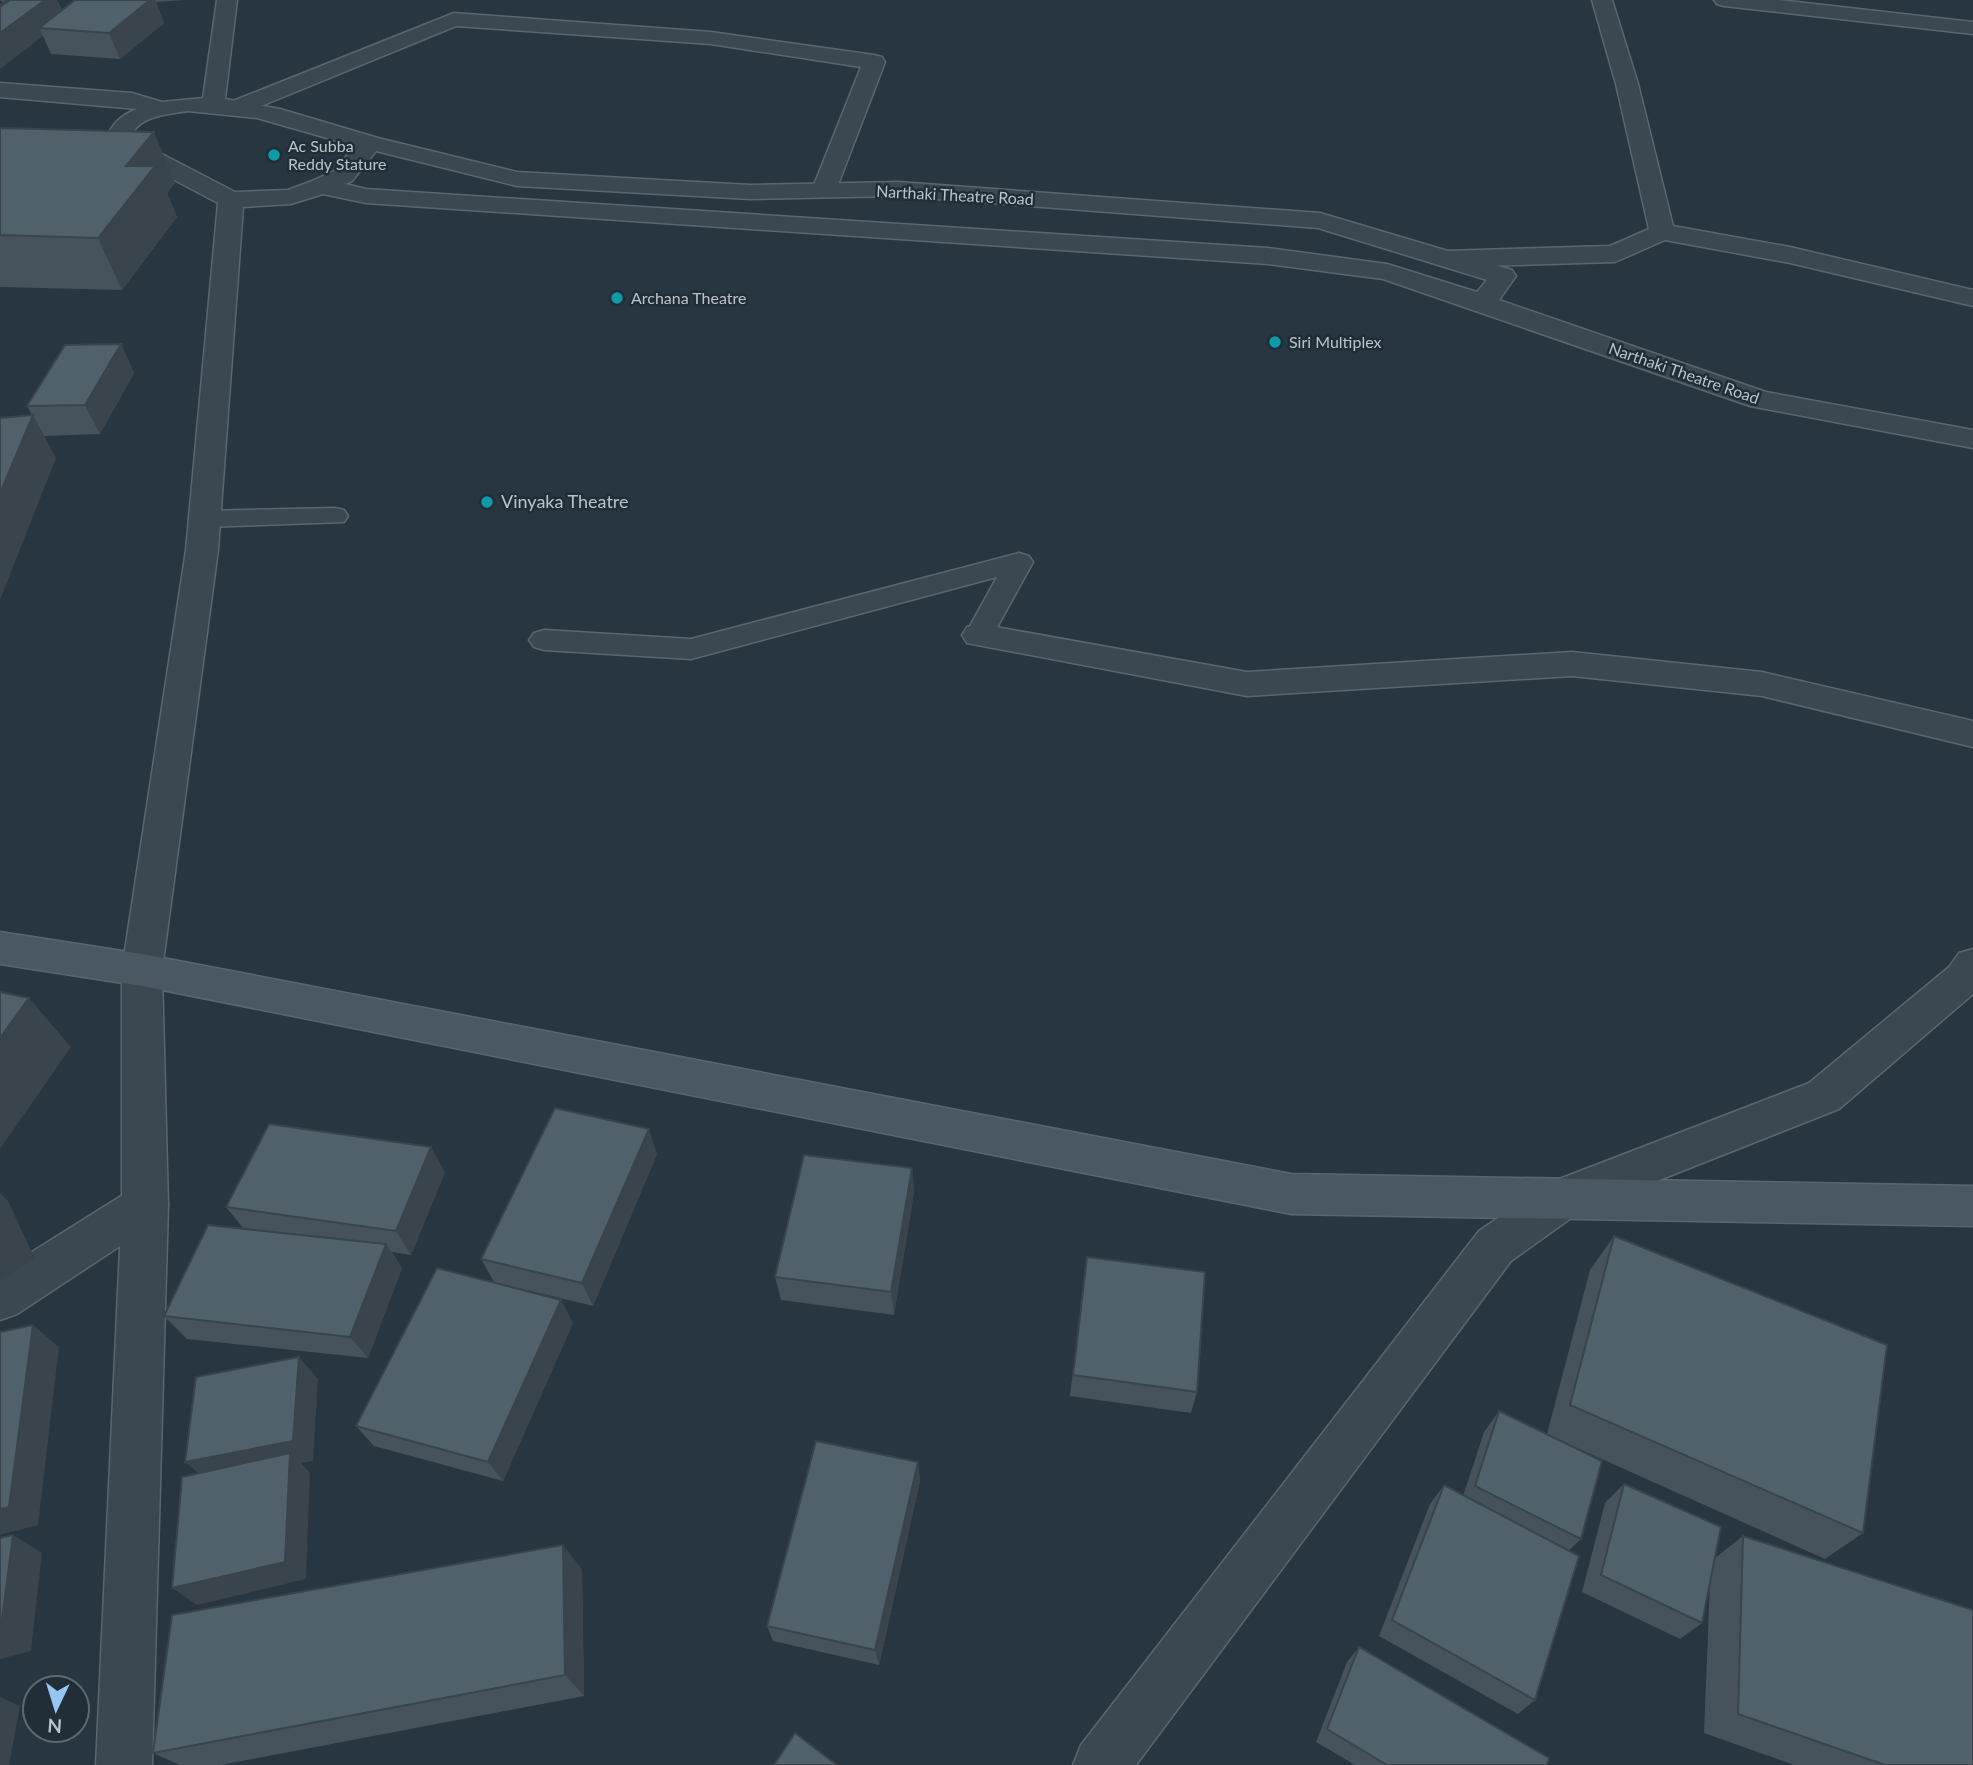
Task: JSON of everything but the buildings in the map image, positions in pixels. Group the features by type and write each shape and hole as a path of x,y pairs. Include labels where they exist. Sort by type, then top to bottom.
{"main road":[{"path":"0,948 142,970 1291,1194 1564,1196 1973,1206"}],"street":[{"path":"225,106 227,0"},
{"path":"1602,0 1626,84 1662,232"},
{"path":"1724,0 1973,28"},
{"path":"370,143 343,176 321,186 291,197 231,200 118,141 118,134 140,116 188,104 225,106 454,19 711,38 874,61 824,190"},
{"path":"0,90 132,100 162,109"},
{"name":"Narthaki Theatre Road","path":"225,106 331,130 370,143 517,179 750,192 898,189 1320,221 1503,276 1483,303"},
{"path":"107,163 155,159"},
{"name":"Narthaki Theatre Road","path":"321,186 380,197 1268,256 1387,272 1760,400 1973,439"},
{"path":"124,1765 145,1205 142,970 204,519 231,200"},
{"path":"1446,259 1615,254 1662,232 1790,255 1973,298"},
{"path":"979,635 1247,684 1572,664 1762,684 1973,734"},
{"path":"1101,1765 1494,1246 1564,1196 1824,1096 1963,979 1973,965"},
{"path":"0,1298 145,1205"}],"lane":[{"path":"204,519 335,516"},
{"path":"544,640 691,649 1018,562 979,635"}],"place":[{"name":"Ac Subba Reddy Stature","path":"274,155"},
{"name":"Archana Theatre","path":"617,298"},
{"name":"Siri Multiplex","path":"1275,342"},
{"name":"Vinyaka Theatre","path":"487,502"}]}
